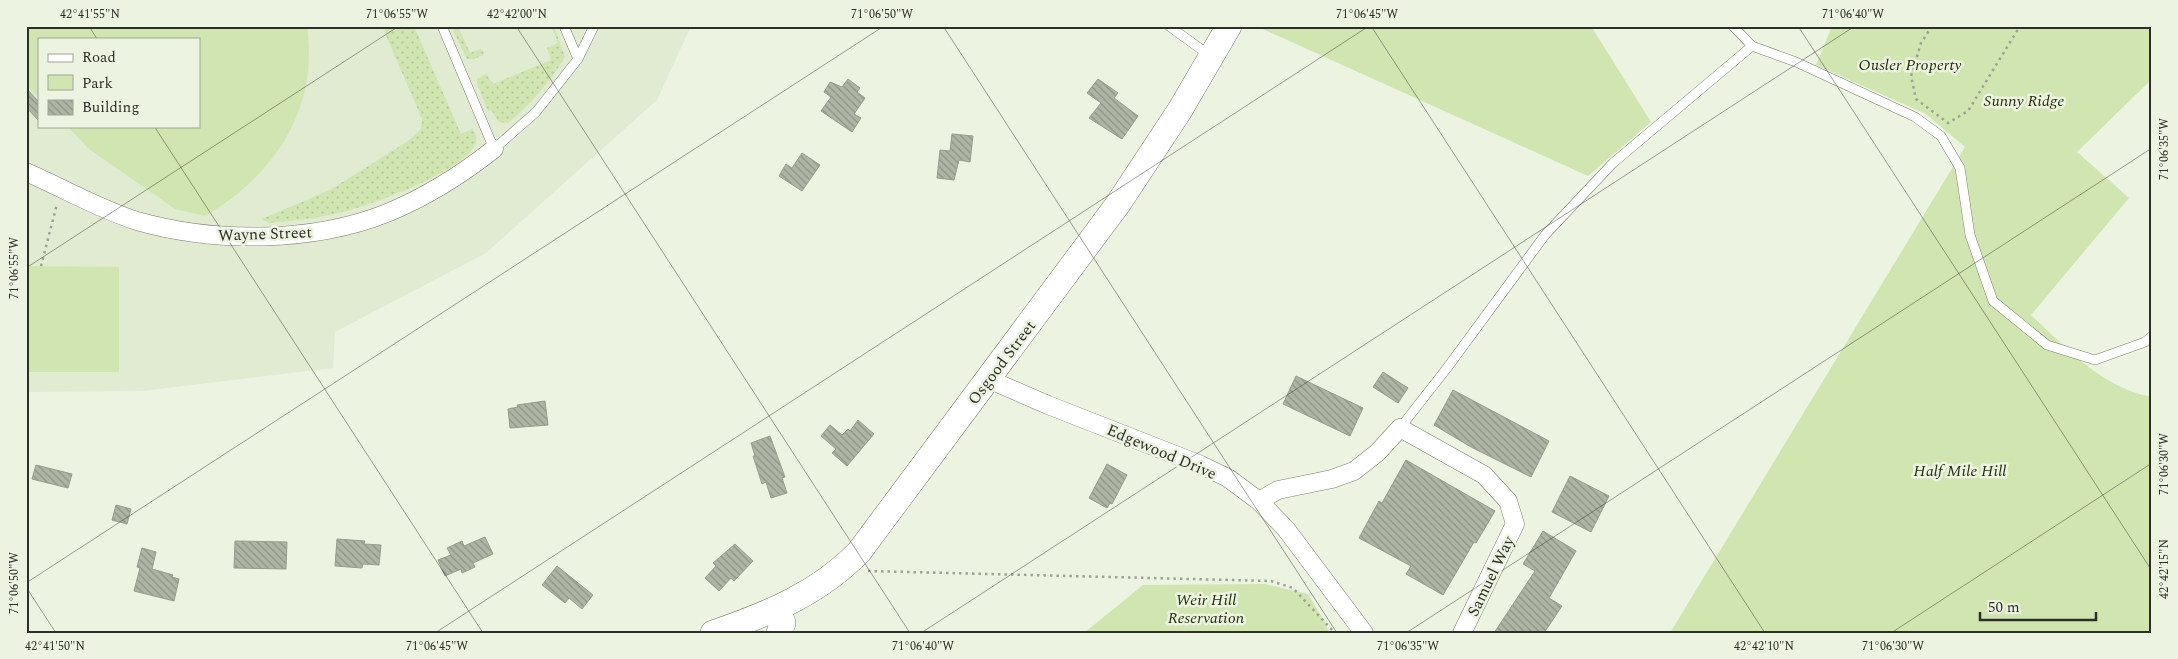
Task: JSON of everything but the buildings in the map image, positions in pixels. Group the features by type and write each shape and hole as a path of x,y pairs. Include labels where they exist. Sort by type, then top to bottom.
{"street":[{"name":"Osgood Street","path":"713,633 778,608 812,591 842,570 865,544 1118,204 1212,57 1229,26"},
{"name":"Wayne Street","path":"26,172 137,220 175,229 214,236 297,234 340,228 386,213 450,181 494,149"},
{"name":"Edgewood Drive","path":"988,379 1048,405 1202,465 1228,478 1259,501 1286,529 1364,633"},
{"path":"1259,501 1278,490 1332,479 1354,471 1377,453 1400,428"},
{"name":"Samuel Way","path":"1400,428 1484,475 1508,501 1513,516 1515,524 1462,633"},
{"path":"778,608 783,623 779,633"}],"lane":[{"path":"442,26 494,149 536,112 578,59 594,26"},
{"path":"564,26 578,59"},
{"path":"1168,26 1212,57"},
{"path":"1733,26 1752,46 1796,62 1915,117 1941,136 1960,168 1970,235 1993,301 2047,345 2095,360 2145,342 2152,336"},
{"path":"1400,428 1545,235 1613,163 1752,46"}],"path":[{"path":"1932,26 1921,43 1911,76 1916,99 1948,122 1968,111 2020,26"},
{"path":"42,266 58,199 64,188"},
{"path":"842,570 1271,581 1293,588 1335,633"}],"shaded area":[{"path":"26,26 691,26 657,100 486,253 335,332 333,368 142,391 26,392"}],"green space":[{"path":"26,26 307,26 309,56 306,85 298,112 287,137 271,160 252,181 205,216 175,209 89,149 69,128 200,128 200,38 38,38 38,97 26,85"},
{"path":"382,26 414,26 461,134 472,129 476,141 468,154 450,168 401,192 343,212 306,219 268,223 262,219 330,190 408,141 421,129 422,119"},
{"path":"451,26 458,26 470,53 481,49 484,53 483,55 474,59 467,59"},
{"path":"551,26 559,26 555,29 565,57 547,84 524,109 508,123 499,122 491,110 488,111 477,84 477,79 486,74 493,84 551,60 547,48 558,43"},
{"path":"1256,26 1591,26 1651,122 1588,176"},
{"name":"Half Mile Hill","path":"1832,26 2152,26 2152,79 2077,152 2129,198 2031,315 2072,353 2101,376 2134,392 2152,397 2152,633 1670,633 1965,147 1926,114 1816,65"},
{"path":"26,266 119,267 119,372 26,372"},
{"name":"Weir Hill Reservation","path":"1265,584 1308,594 1326,624 1329,633 1084,633 1143,585"}],"park label":[{"name":"Ousler Property","path":"1910,64"},
{"name":"Sunny Ridge","path":"2024,100"}]}
